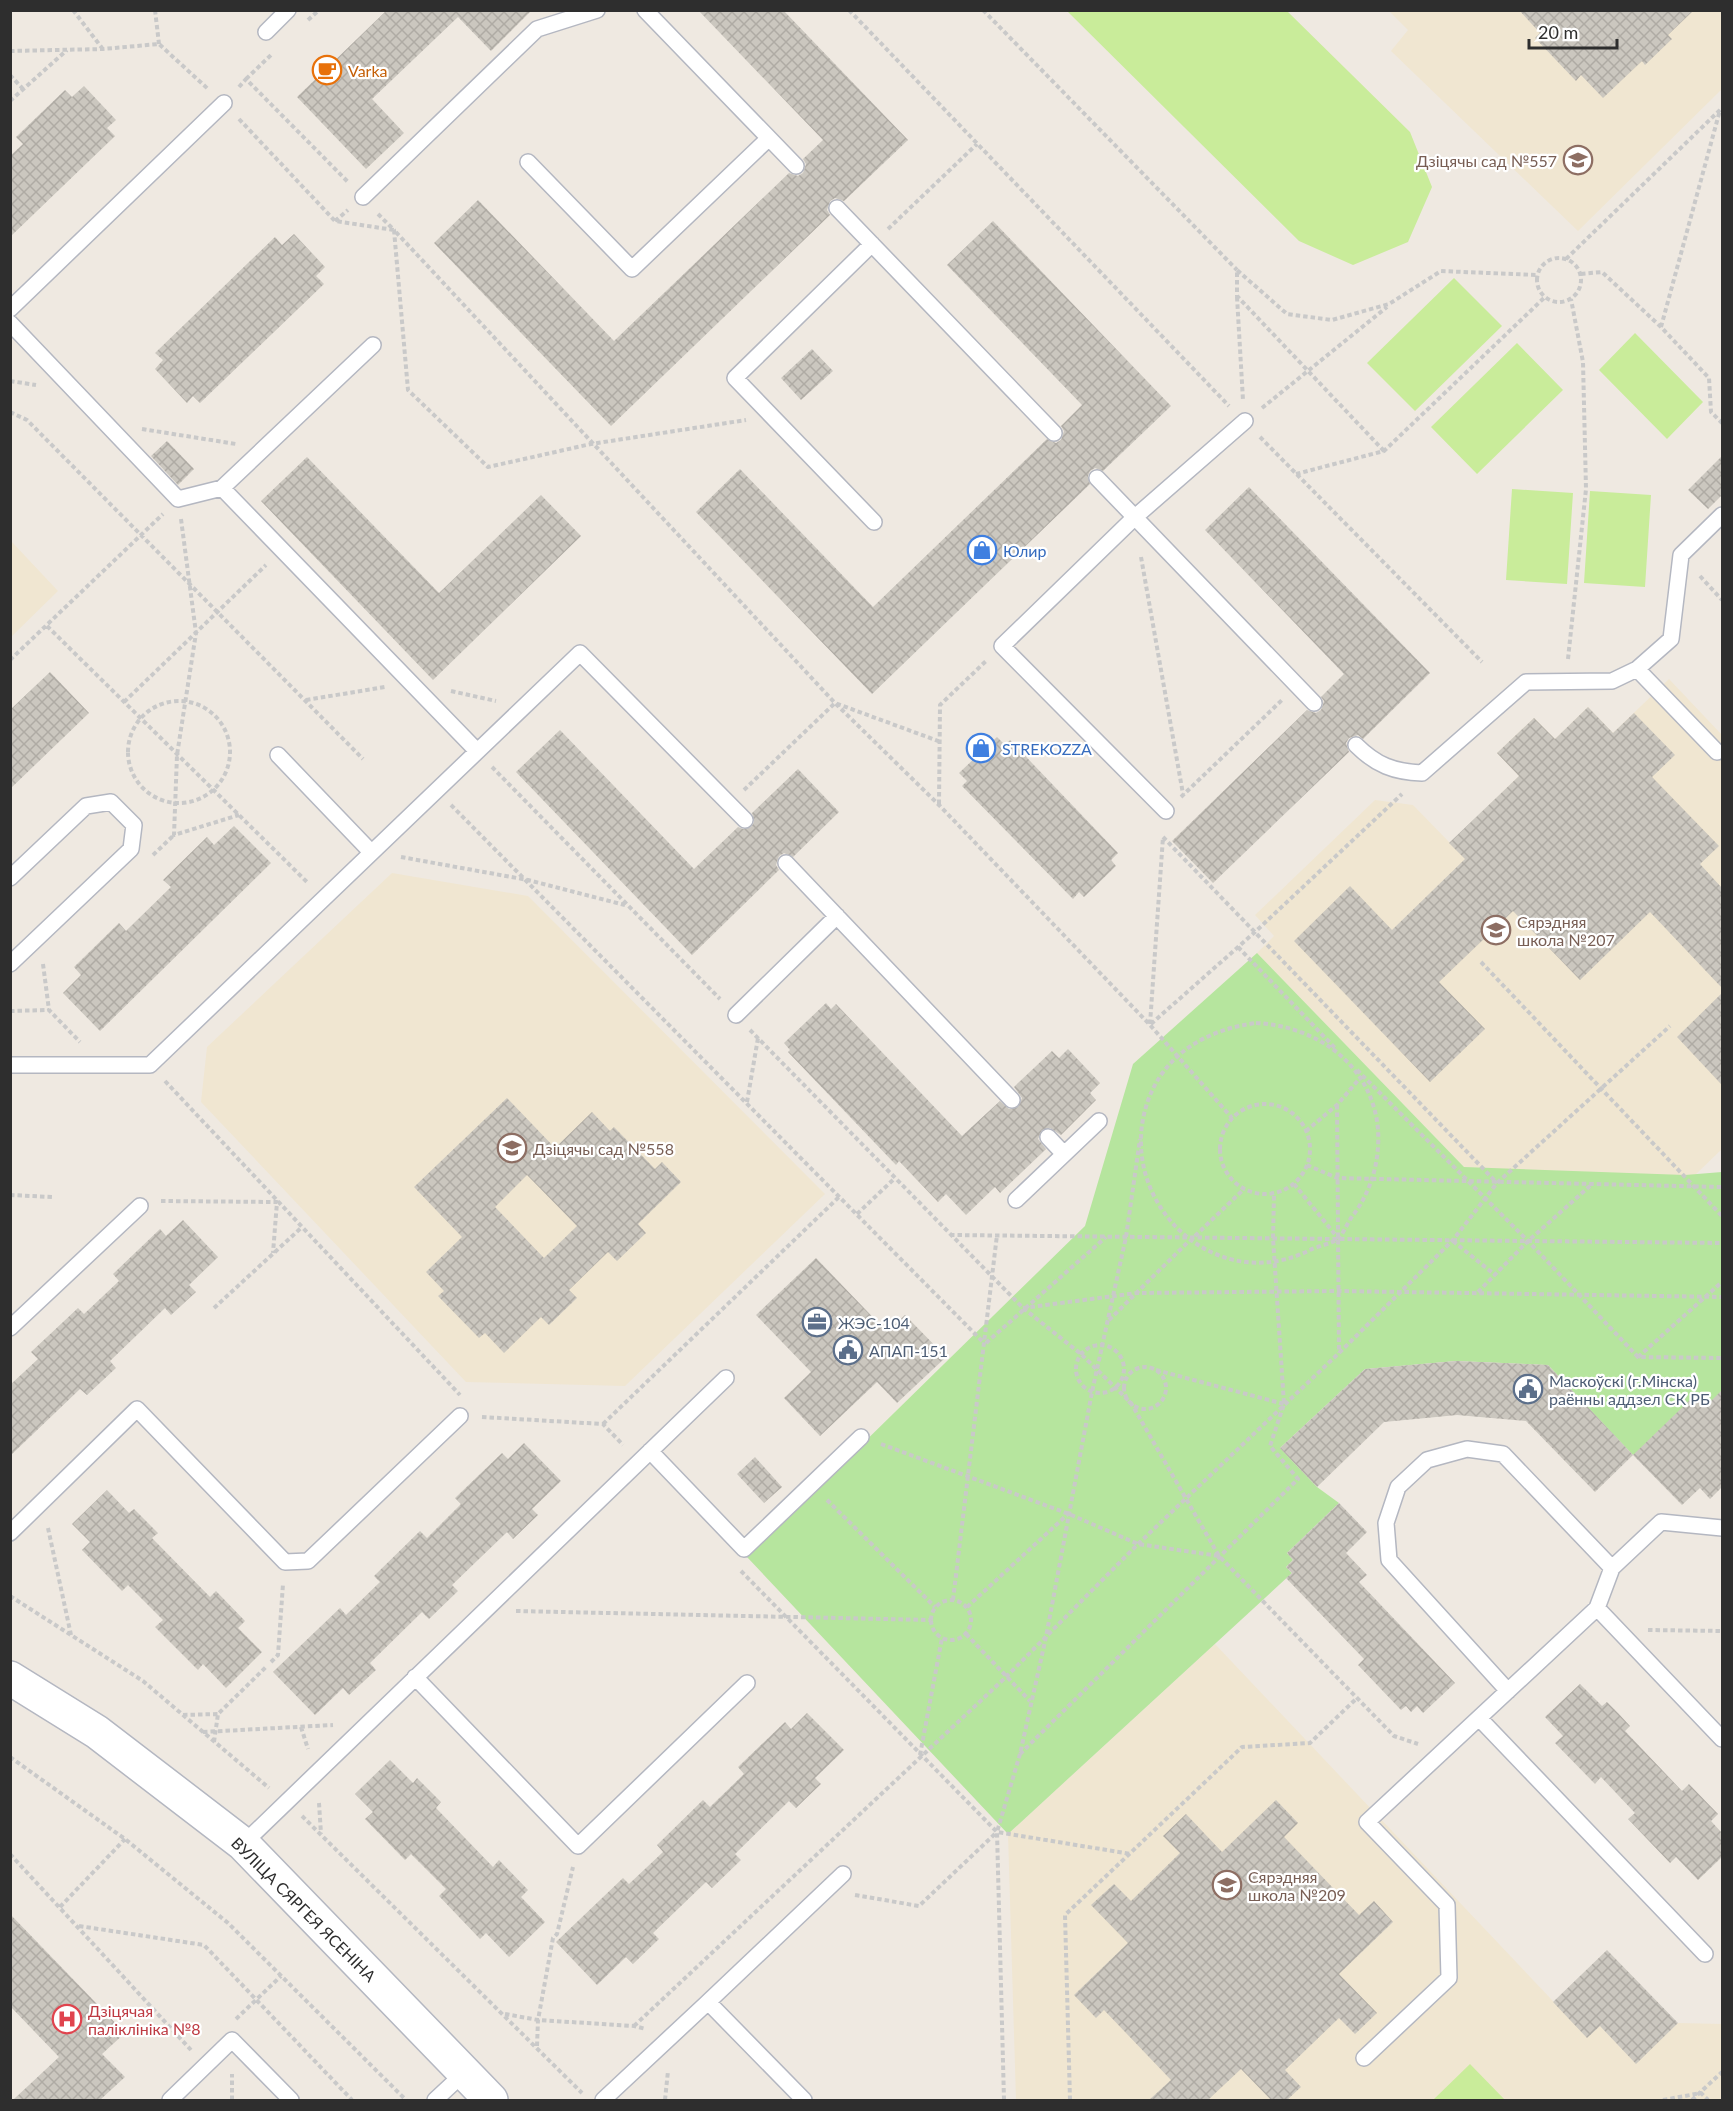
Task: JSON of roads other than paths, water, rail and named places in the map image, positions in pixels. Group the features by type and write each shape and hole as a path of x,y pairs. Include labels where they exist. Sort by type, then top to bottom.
{"main road":[{"name":"ВУЛІЦА СЯРГЕЯ ЯСЕНІНА","path":"10,1678 97,1732 243,1844 491,2100"}],"lane":[{"path":"266,32 288,10"},
{"path":"363,197 537,29 597,10"},
{"path":"645,10 796,166"},
{"path":"10,309 224,103"},
{"path":"528,162 632,269 768,139"},
{"path":"837,208 1054,433"},
{"path":"872,244 735,378 874,522"},
{"path":"10,323 178,499 222,488 373,345"},
{"path":"1166,812 1002,646 1135,518 1245,422"},
{"path":"1096,478 1314,703"},
{"path":"222,488 477,751"},
{"path":"1356,745 1373,762 1401,772 1422,773 1526,682 1612,681 1637,669 1671,639 1681,555 1722,515"},
{"path":"10,1065 150,1065 580,653 745,820"},
{"path":"1637,669 1718,752"},
{"path":"278,755 371,852"},
{"path":"10,878 86,806 111,802 134,825 131,849 10,964"},
{"path":"786,863 1012,1100"},
{"path":"736,1015 837,916"},
{"path":"1016,1200 1099,1121"},
{"path":"1048,1137 1064,1154"},
{"path":"10,1328 140,1206"},
{"path":"243,1844 726,1378"},
{"path":"10,1533 137,1409 285,1563 308,1561 460,1416"},
{"path":"645,1456 744,1549 861,1437"},
{"path":"1508,1691 1389,1560 1386,1523 1398,1487 1427,1460 1467,1449 1503,1454 1612,1568"},
{"path":"1364,2058 1449,1978 1447,1905 1367,1822 1597,1608 1612,1568 1661,1522 1722,1528"},
{"path":"1597,1608 1722,1739"},
{"path":"415,1677 578,1846 747,1683"},
{"path":"1479,1718 1705,1954"},
{"path":"603,2100 843,1874"},
{"path":"708,2002 804,2100"},
{"path":"170,2100 232,2040 291,2100"},
{"path":"435,2100 464,2073"}],"place":[{"name":"Varka","path":"327,70"},
{"name":"Дзіцячы сад №557","path":"1578,160"},
{"name":"Юлир","path":"982,550"},
{"name":"STREKOZZA","path":"981,748"},
{"name":"Сярэдняя школа №207","path":"1496,930"},
{"name":"Дзіцячы сад №558","path":"512,1148"},
{"name":"ЖЭС-104","path":"817,1322"},
{"name":"АПАП-151","path":"848,1350"},
{"name":"Маскоўскі (г.Мінска) раённы аддзел СК РБ","path":"1528,1389"},
{"name":"Сярэдняя школа №209","path":"1227,1885"},
{"name":"Дзіцячая паліклініка №8","path":"67,2019"}]}
